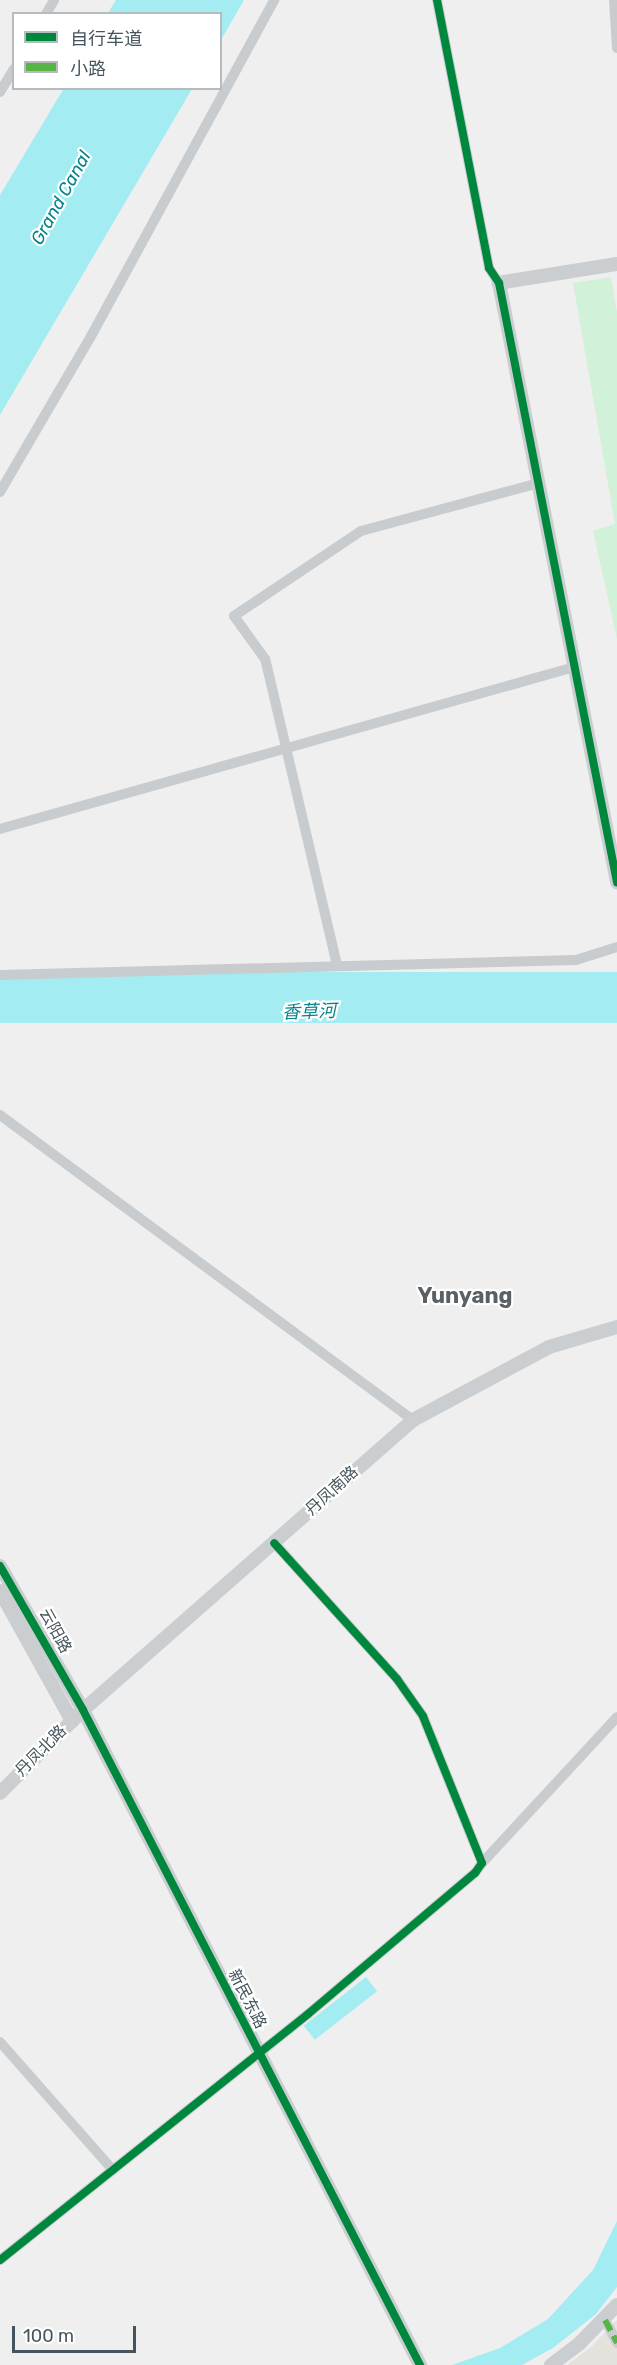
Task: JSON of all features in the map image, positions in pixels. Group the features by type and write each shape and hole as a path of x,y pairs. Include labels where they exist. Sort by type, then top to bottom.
{"street":[{"path":"0,492 90,338 274,0"},
{"path":"437,0 489,268 499,283 535,484 617,882"},
{"path":"614,0 617,48"},
{"path":"0,92 12,72"},
{"path":"499,283 617,264"},
{"path":"337,965 265,658 234,616 361,531 535,484"},
{"path":"0,830 285,747 572,668"},
{"path":"0,975 576,960 617,947"},
{"path":"0,1115 413,1420"},
{"name":"丹凤南路","path":"83,1710 413,1420 549,1347 617,1328"},
{"path":"274,1543 397,1679 423,1716 482,1863"},
{"name":"云阳路","path":"0,1566 83,1710"},
{"name":"云阳路","path":"0,1591 72,1721"},
{"name":"丹凤北路","path":"0,1793 83,1710"},
{"name":"新民东路","path":"83,1710 419,2362"},
{"path":"0,2260 476,1874 482,1863 617,1717"},
{"path":"0,2042 113,2170"},
{"path":"551,2365 605,2320 617,2305"},
{"path":"605,2320 617,2343"}],"shaded area":[{"path":"617,2320 617,2365 567,2365 592,2346"}],"green space":[{"path":"611,277 617,312 617,639 593,531 615,524 573,283"}],"water":[{"path":"116,0 244,0 222,38 222,12 109,12"},
{"name":"Grand Canal","path":"63,90 191,90 0,415 0,195"},
{"name":"香草河","path":"0,972 617,972 617,1023 0,1023"},
{"path":"366,1977 377,1991 315,2040 304,2026"},
{"path":"617,2221 617,2287 596,2314 553,2348 522,2365 452,2365 500,2348 548,2319 593,2270"}],"marked path":[{"path":"605,2320 617,2343"}],"cycle path":[{"path":"437,0 489,268 499,283 617,882"},
{"path":"0,2260 308,2014 475,1873 482,1863 423,1716 397,1679 274,1543"},
{"path":"0,1566 83,1710 420,2365"}],"district":[{"name":"Yunyang","path":"465,1296"}]}
